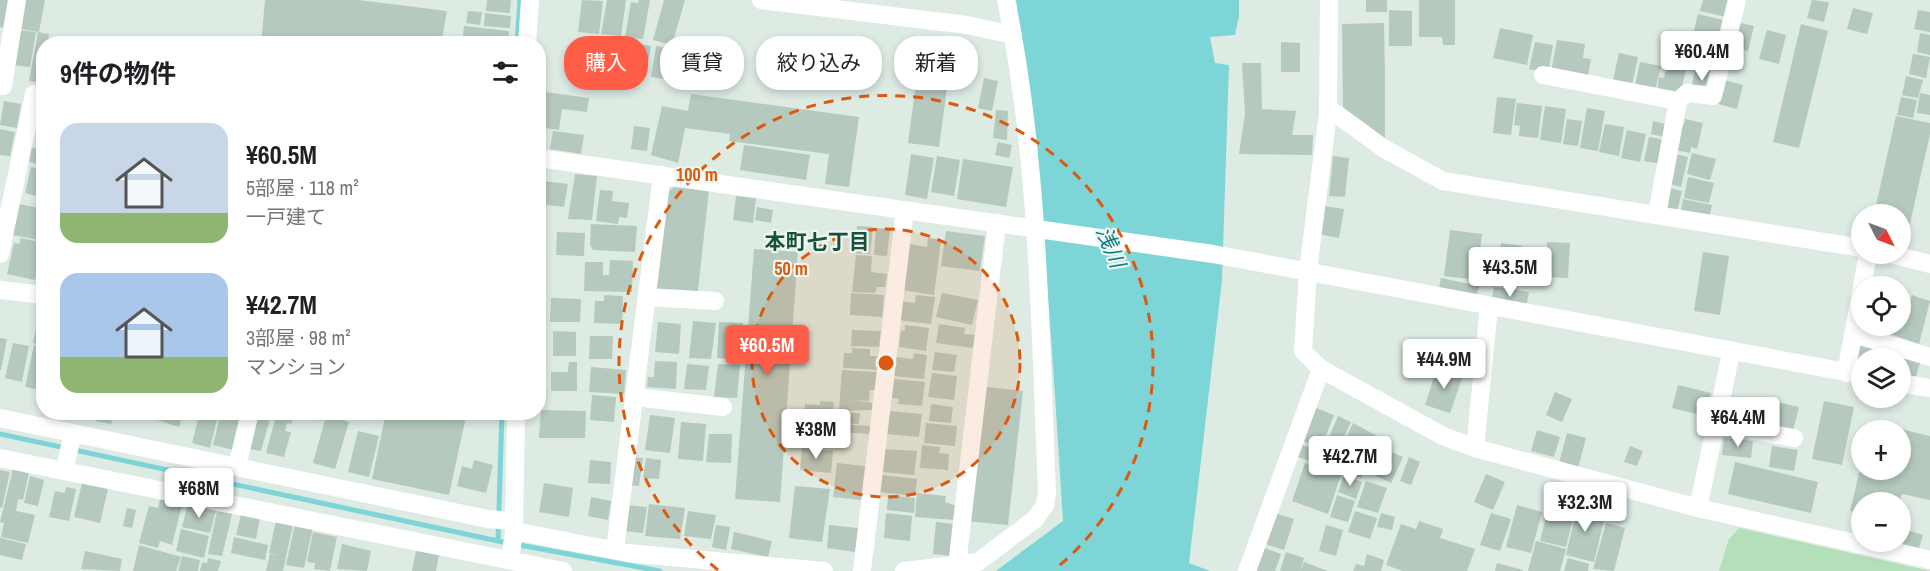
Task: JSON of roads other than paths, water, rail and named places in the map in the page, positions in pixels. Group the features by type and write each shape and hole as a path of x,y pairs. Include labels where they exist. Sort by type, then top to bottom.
{"street":[{"path":"17,0 2,85 36,94"},
{"path":"528,36 530,0"},
{"path":"761,0 968,25 1013,35"},
{"path":"904,571 978,562 1035,519 1045,505 1047,492 1041,230 1006,0"},
{"path":"1329,0 1328,108 1308,271 1303,351 1321,369 1443,436 1475,448 1698,508 1930,560"},
{"path":"1657,215 1678,101 1687,93 1713,96 1737,0"},
{"path":"1543,75 1678,101"},
{"path":"0,254 36,107"},
{"path":"1328,108 1383,148 1443,181 1851,246"},
{"path":"546,159 1213,254 1731,353 1851,373"},
{"path":"615,550 662,175"},
{"path":"862,571 905,210"},
{"path":"957,565 997,223"},
{"path":"1911,259 1930,264"},
{"path":"0,290 36,294"},
{"path":"647,297 715,302"},
{"path":"1475,448 1489,307"},
{"path":"1860,336 1930,357"},
{"path":"1698,508 1731,353"},
{"path":"1247,571 1321,369"},
{"path":"1911,384 1930,388"},
{"path":"634,397 723,408"},
{"path":"0,418 73,435 477,516 514,528 615,550 824,571"},
{"path":"237,467 247,420"},
{"path":"508,562 514,528 516,420"},
{"path":"1715,424 1794,438"},
{"path":"65,466 73,435"},
{"path":"0,458 65,466 508,562 563,571"}],"water":[{"name":"浅川","path":"1016,0 1239,0 1239,16 1235,35 1210,37 1215,63 1229,65 1222,280 1189,563 1210,571 996,571 1063,521 1039,195"}],"waterway":[{"path":"518,36 520,0"},
{"path":"498,541 502,420"},
{"path":"0,434 498,541 660,571"}],"district":[{"name":"本町七丁目","path":"817,241"}]}
